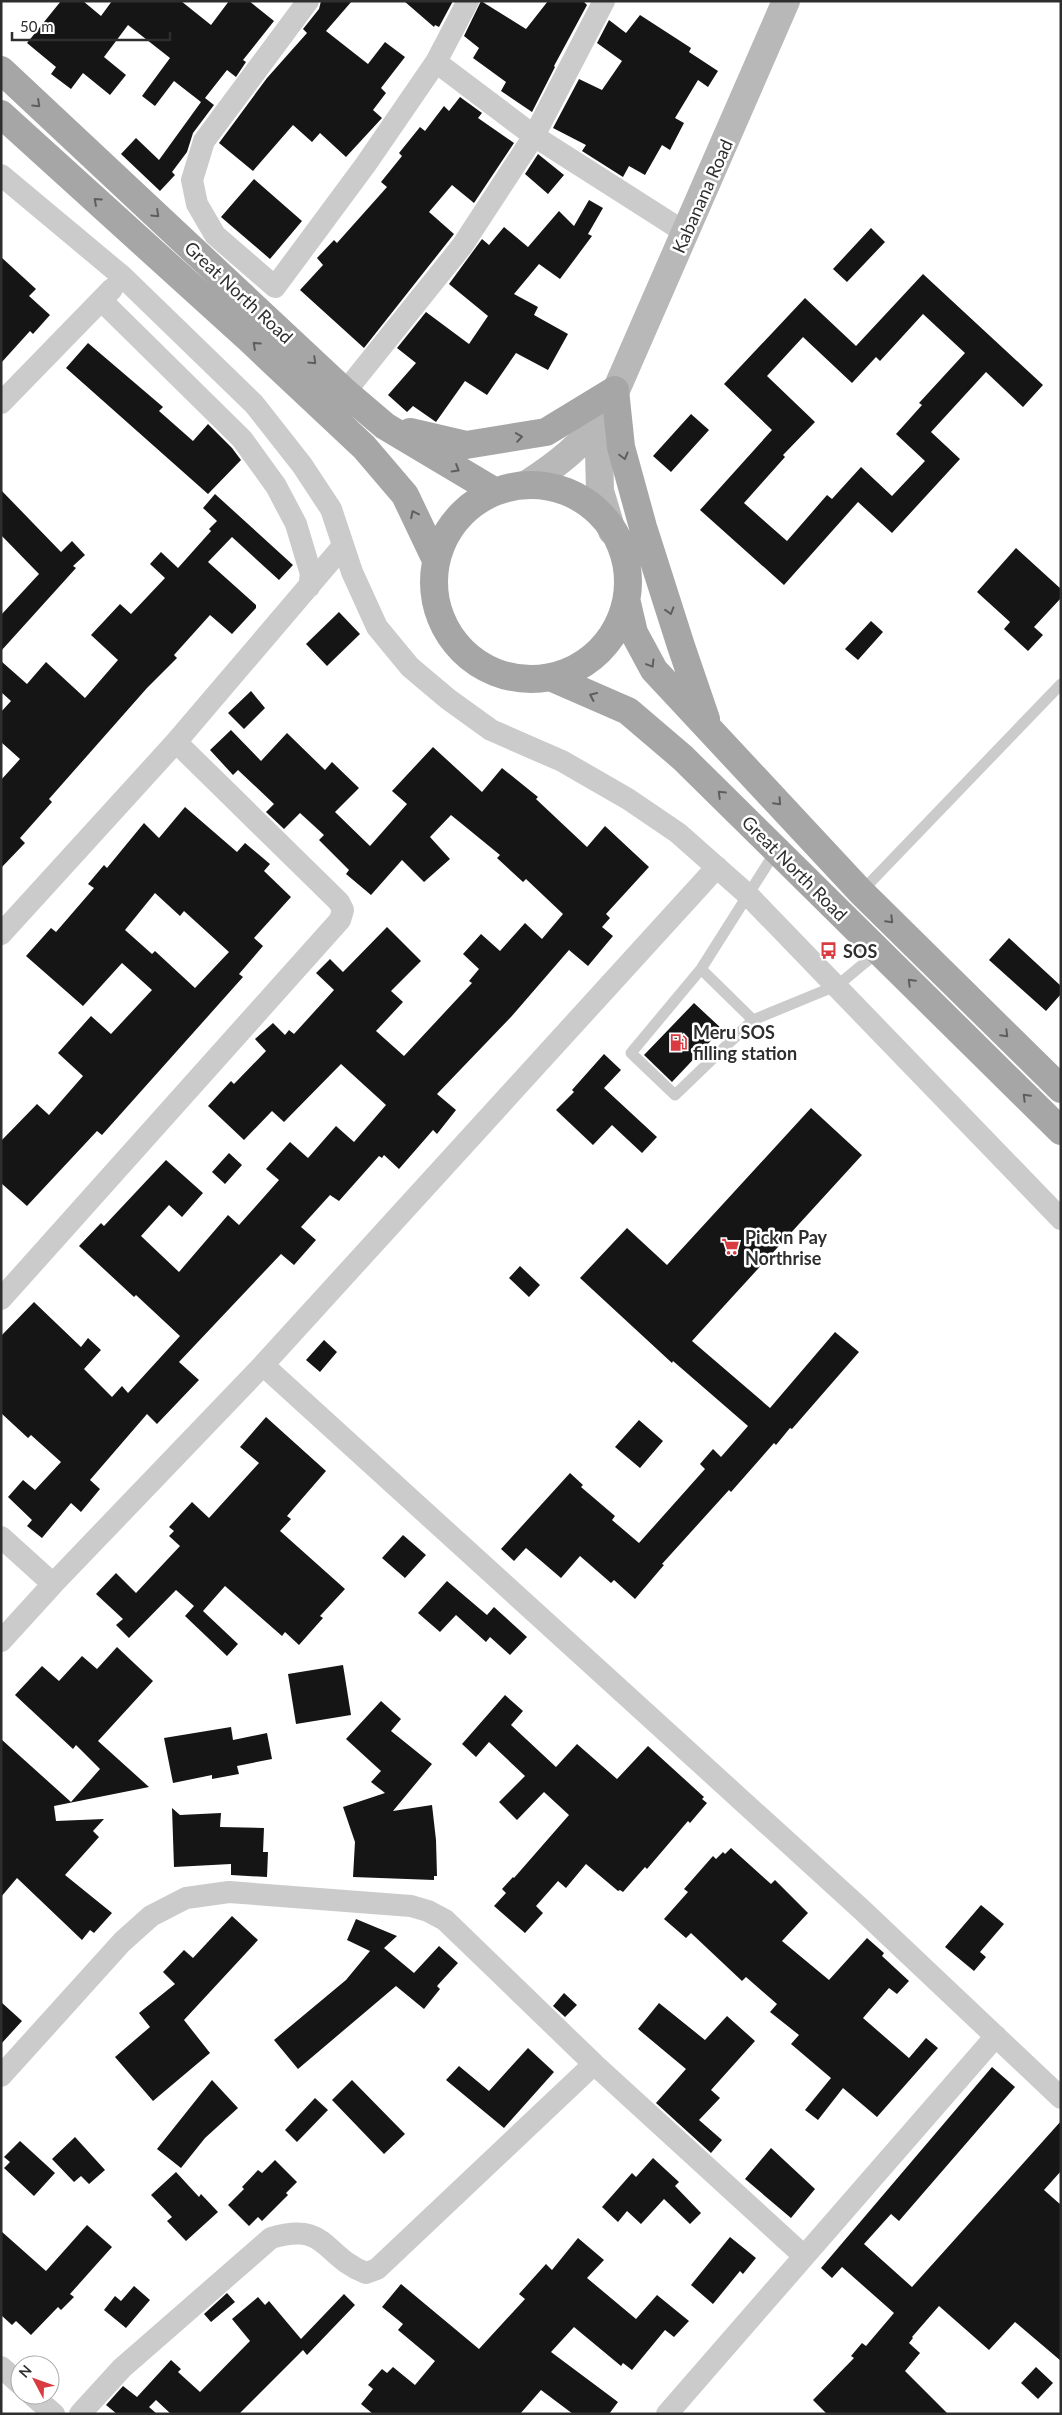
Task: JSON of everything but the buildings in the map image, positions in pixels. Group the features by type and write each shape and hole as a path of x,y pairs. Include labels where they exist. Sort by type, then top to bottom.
{"main road":[{"name":"Great North Road","path":"1,70 345,392 385,426 494,492"},
{"name":"Great North Road","path":"1,114 249,339 364,447 405,495 436,558"},
{"path":"385,426 466,445 546,432 611,401 621,447 643,527 681,646 710,727"},
{"path":"527,484 560,490 575,496 590,506 612,531 624,553 628,578 627,603 615,633 594,657 566,673 550,677 521,678 506,674 479,662 462,647 448,629 437,602 433,573 436,558 445,534 461,513 476,501 494,492 527,484"},
{"name":"Great North Road","path":"627,603 634,633 654,670 710,727 861,892 1061,1089"},
{"name":"Great North Road","path":"550,677 628,711 683,758 1061,1131"}],"street":[{"path":"300,4 204,141 192,180 197,204 215,234 275,287 366,164 436,62 468,1"},
{"path":"345,392 462,246 534,136 604,1"},
{"name":"Kabanana Road","path":"611,401 786,1"},
{"path":"436,62 534,136 686,233"},
{"path":"1,175 122,276 254,404 302,465 331,509 352,572 377,627 410,667 448,699 491,730 562,761 628,799 678,833 747,894 838,985 1061,1219"},
{"path":"1,403 102,301 122,276"},
{"path":"102,301 242,439 276,486 296,524 311,574 310,586"},
{"path":"527,484 558,464 585,440 611,401"},
{"path":"611,401 599,451 600,491 612,531"},
{"path":"1,934 176,742 343,546"},
{"path":"1,1299 340,920 343,910 340,902 176,742"},
{"path":"1,1641 53,1584 263,1365 717,867"},
{"path":"263,1365 861,1909 1061,2098"},
{"path":"1,1537 53,1584"},
{"path":"1,2076 87,1979 151,1916 186,1898 229,1892 411,1906 428,1911 445,1920 594,2064 804,2256"},
{"path":"667,2414 996,2036"},
{"path":"80,2414 122,2368 271,2238 291,2232 307,2233 319,2238 351,2267 366,2273 377,2269 594,2064"},
{"path":"44,2405 54,2414"}],"lane":[{"path":"861,892 1061,684"},
{"path":"777,849 701,969 631,1054 675,1095 753,1020 838,985 879,951"},
{"path":"701,969 753,1020"}],"place":[{"name":"SOS","path":"829,951"},
{"name":"Meru SOS filling station","path":"679,1042"},
{"name":"Pick n Pay Northrise","path":"731,1247"}]}
